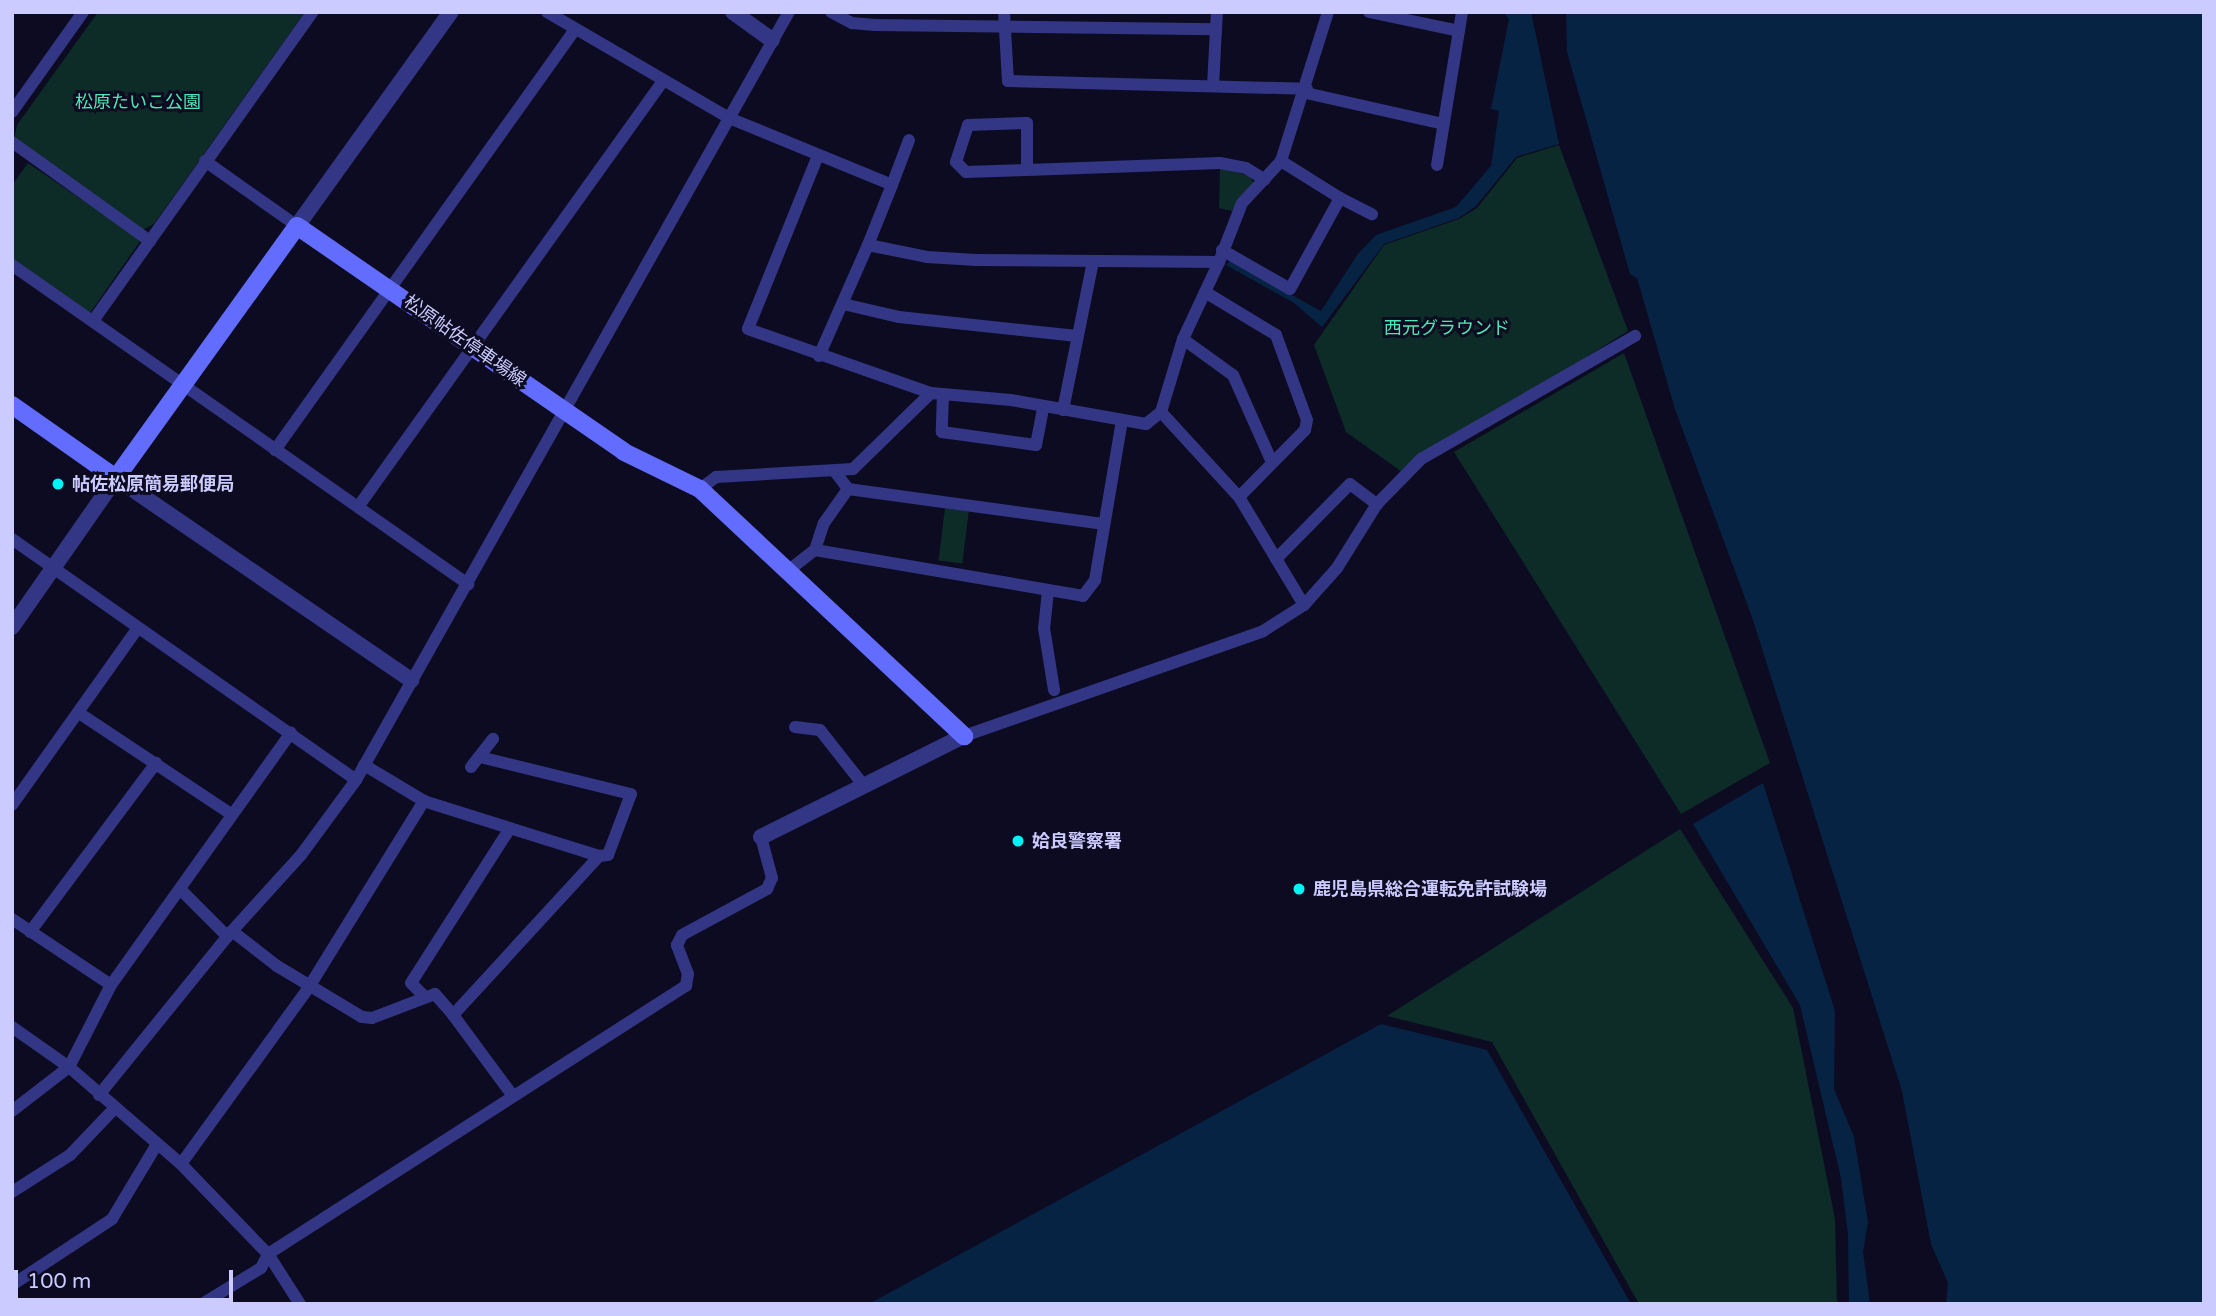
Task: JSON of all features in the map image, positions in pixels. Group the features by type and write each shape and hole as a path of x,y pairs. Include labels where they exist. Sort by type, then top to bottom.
{"main road":[{"name":"松原帖佐停車場線","path":"298,226 624,452 700,489 964,736"},
{"path":"12,405 117,478 181,384 298,226"}],"street":[{"path":"12,112 83,12"},
{"path":"93,320 313,12"},
{"path":"205,161 298,226 452,12"},
{"path":"547,12 574,31 729,118 817,158 892,185"},
{"path":"733,12 772,40"},
{"path":"99,1095 230,934 301,855 356,780 468,584 562,410 789,12"},
{"path":"831,12 852,23 917,19 1004,19 1216,29"},
{"path":"1213,86 1217,12"},
{"path":"817,158 748,328 819,356 937,393 1011,400 1043,408 1146,424 1161,412 1183,339 1242,203 1281,161 1306,91 1328,12"},
{"path":"1369,12 1459,31"},
{"path":"1437,165 1462,12"},
{"path":"1004,19 1008,81 1306,91 1444,124"},
{"path":"275,450 574,31"},
{"path":"358,508 663,81"},
{"path":"1027,170 1027,123 968,125 956,162 966,172 1027,170 1220,163 1246,168 1265,180"},
{"path":"819,356 868,245 909,140"},
{"path":"12,142 150,241"},
{"path":"1281,161 1340,198 1372,214"},
{"path":"868,245 927,257 1093,261 1220,256 1290,289 1340,198"},
{"path":"1063,411 1093,261"},
{"path":"12,265 468,584"},
{"path":"1205,292 1276,335 1307,420 1305,430 1239,497"},
{"path":"843,303 899,317 1077,335"},
{"path":"202,1304 261,1268 268,1254 686,986 688,974 677,945 682,935 767,889 772,878 761,837 964,736 1263,631 1304,605 1337,568 1377,504 1422,460 1635,335"},
{"path":"1183,339 1233,375 1272,462"},
{"path":"937,393 942,432 1036,445 1043,408"},
{"path":"700,489 716,477 853,469 937,393"},
{"path":"1161,412 1239,497 1304,605"},
{"path":"815,550 958,572 1083,596 1090,590 1122,421"},
{"path":"836,472 848,489 1103,524"},
{"path":"12,627 117,478 411,680"},
{"path":"1276,559 1350,484 1377,504"},
{"path":"789,570 815,550 824,523 848,489"},
{"path":"12,539 356,780"},
{"path":"1048,591 1044,628 1054,690"},
{"path":"12,804 137,629"},
{"path":"79,713 230,814"},
{"path":"795,727 820,730 864,786"},
{"path":"12,1111 69,1067 111,985 181,890 230,814 291,733"},
{"path":"471,767 493,739"},
{"path":"364,765 424,801 599,856 608,855 631,794 480,757"},
{"path":"30,932 156,763"},
{"path":"181,1164 310,987 424,801"},
{"path":"424,996 411,983 510,828"},
{"path":"453,1015 599,856"},
{"path":"181,890 230,934 310,987 362,1017 372,1018 435,994 513,1096"},
{"path":"12,919 111,985"},
{"path":"12,1027 69,1067 114,1109 181,1164 268,1254 300,1304"},
{"path":"12,1192 70,1155 114,1109"},
{"path":"12,1285 112,1219 156,1144"}],"green space":[{"name":"松原たいこ公園","path":"98,12 305,12 154,224 142,230 14,139 17,125"},
{"name":"西元グラウンド","path":"1559,145 1628,331 1402,472 1346,432 1314,345 1384,245 1459,219 1477,208 1517,158"},
{"path":"28,163 141,240 90,313 12,259 12,185"},
{"path":"1220,168 1250,176 1254,184 1232,211 1219,208"},
{"path":"1624,353 1770,763 1681,814 1454,452"},
{"path":"945,508 969,511 962,564 939,561"},
{"path":"1680,829 1793,1008 1835,1219 1837,1304 1639,1304 1492,1042 1387,1016"}],"water":[{"path":"1503,12 1531,12 1559,144 1516,157 1476,206 1459,218 1384,244 1322,327 1294,303 1226,265 1230,261 1321,311 1357,255 1376,235 1456,207 1491,166 1499,111 1491,109 1509,19"},
{"path":"1566,12 2204,12 2204,1304 1946,1304 1948,1283 1931,1244 1902,1091 1752,617 1675,409 1637,278 1630,274 1567,52"},
{"path":"1763,783 1835,1011 1834,1089 1854,1137 1868,1222 1863,1252 1870,1304 1849,1304 1848,1234 1841,1178 1800,1005 1693,824"},
{"path":"1381,1024 1487,1050 1631,1304 869,1304"}],"place":[{"name":"帖佐松原簡易郵便局","path":"58,484"},
{"name":"姶良警察署","path":"1018,841"},
{"name":"鹿児島県総合運転免許試験場","path":"1299,889"}]}
